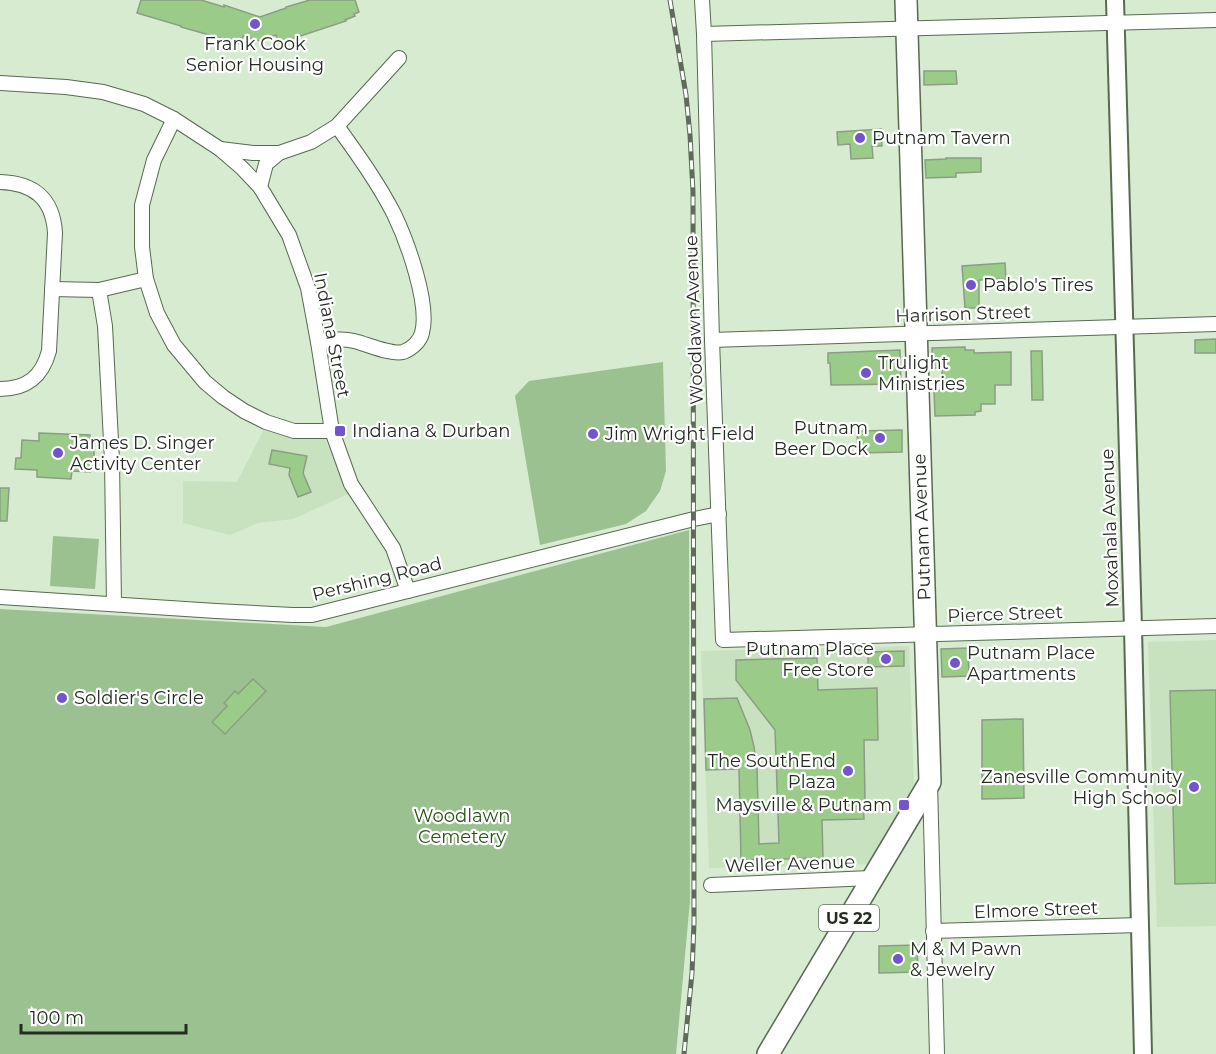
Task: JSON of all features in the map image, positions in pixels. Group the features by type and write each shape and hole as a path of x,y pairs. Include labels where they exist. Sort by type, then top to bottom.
{"main road":[{"name":"Putnam Avenue","path":"906,0 930,782"},
{"name":"US 22","path":"768,1054 930,782"}],"street":[{"name":"Woodlawn Avenue","path":"702,0 723,640"},
{"name":"Moxahala Avenue","path":"1115,0 1143,1054"},
{"path":"704,34 1216,20"},
{"path":"220,149 252,153 279,153 310,142 336,126 399,58"},
{"name":"Indiana Street","path":"0,83 104,92 144,104 174,119 220,149 260,187 289,235 308,288 332,431 351,484 393,548 408,591"},
{"path":"174,119 154,159 142,205 142,247 146,279 157,313 174,345 205,382 223,397 266,422 294,431 332,431"},
{"path":"318,342 336,339 352,341 396,352 413,347 422,333 423,312 419,285 414,265 395,217 363,162 336,126"},
{"path":"260,187 266,164 279,153"},
{"path":"0,182 13,182 27,186 44,199 55,220 49,351 46,362 39,374 26,384 16,388 0,389"},
{"path":"52,289 99,290 146,279"},
{"path":"99,290 105,326 112,460 114,604"},
{"name":"Harrison Street","path":"712,340 1216,324"},
{"name":"Pershing Road","path":"0,597 227,612 312,615 718,514"},
{"name":"Pierce Street","path":"723,640 1216,626"},
{"name":"Putnam Avenue","path":"930,782 937,1054"},
{"name":"Weller Avenue","path":"711,885 871,878"},
{"name":"Elmore Street","path":"933,931 1140,925"}],"shaded area":[{"path":"265,427 325,439 348,494 293,519 258,523 230,535 183,523 183,481 237,482"},
{"path":"1216,640 1216,926 1157,927 1148,642"},
{"path":"909,646 914,784 869,864 709,868 701,651"}],"green space":[{"name":"Jim Wright Field","path":"663,362 666,471 660,491 646,511 626,524 540,545 515,396 529,381"},
{"name":"Woodlawn Cemetery","path":"689,530 690,901 676,1054 0,1054 0,609 326,627"},
{"path":"53,536 99,539 95,589 50,586"}],"building":[{"name":"Frank Cook Senior Housing","path":"141,0 201,0 260,17 310,0 355,0 359,12 346,21 279,43 276,35 260,41 243,36 241,44 137,13"},
{"path":"924,71 956,71 957,84 924,85"},
{"name":"Putnam Tavern","path":"881,129 882,146 872,146 873,158 851,159 850,144 838,145 837,132"},
{"path":"981,158 981,172 956,173 956,177 926,178 925,160"},
{"name":"Pablo's Tires","path":"1005,263 1006,279 979,280 979,308 965,308 962,266"},
{"path":"1216,339 1216,353 1195,353 1195,340"},
{"path":"965,347 965,350 974,350 974,353 1011,352 1011,385 995,385 995,404 981,404 981,411 975,412 975,415 935,416 934,391 942,390 942,368 932,368 932,348"},
{"name":"Trulight Ministries","path":"900,350 901,384 831,385 828,353"},
{"path":"1031,351 1042,351 1043,400 1032,400"},
{"name":"Putnam Beer Dock","path":"902,430 902,452 858,453 857,431"},
{"name":"James D. Singer Activity Center","path":"39,433 90,435 90,448 94,448 94,466 90,466 90,472 72,471 71,479 37,477 37,470 15,469 16,458 21,458 22,440 39,441"},
{"path":"272,450 307,456 303,473 311,492 298,497 289,475 290,468 269,464"},
{"path":"0,488 9,488 7,521 0,521"},
{"name":"Putnam Place Apartments","path":"968,648 969,676 942,677 941,649"},
{"name":"Putnam Place Free Store","path":"904,651 904,666 868,667 868,652"},
{"path":"817,658 818,690 877,688 878,740 864,740 864,819 822,820 823,858 741,860 739,769 706,770 704,699 737,698 754,747 757,767 759,844 779,843 775,730 736,680 736,660"},
{"path":"253,679 266,691 225,734 212,722 227,706 224,703 235,691 238,694"},
{"name":"Zanesville Community High School","path":"1216,690 1216,883 1175,884 1170,691"},
{"path":"1023,719 1024,798 982,799 982,720"},
{"name":"M & M Pawn & Jewelry","path":"917,945 918,972 879,973 879,946"}],"railway":[{"path":"670,0 686,95 693,192 694,923 692,973 684,1054"}],"place":[{"name":"Frank Cook Senior Housing","path":"255,24"},
{"name":"Putnam Tavern","path":"860,138"},
{"name":"Pablo's Tires","path":"971,285"},
{"name":"Trulight Ministries","path":"866,373"},
{"name":"Indiana & Durban","path":"340,431"},
{"name":"Jim Wright Field","path":"593,434"},
{"name":"Putnam Beer Dock","path":"880,438"},
{"name":"James D. Singer Activity Center","path":"58,453"},
{"name":"Putnam Place Free Store","path":"886,659"},
{"name":"Putnam Place Apartments","path":"955,663"},
{"name":"Soldier's Circle","path":"62,698"},
{"name":"The SouthEnd Plaza","path":"848,771"},
{"name":"Zanesville Community High School","path":"1194,787"},
{"name":"Maysville & Putnam","path":"904,805"},
{"name":"M & M Pawn & Jewelry","path":"898,959"}]}
